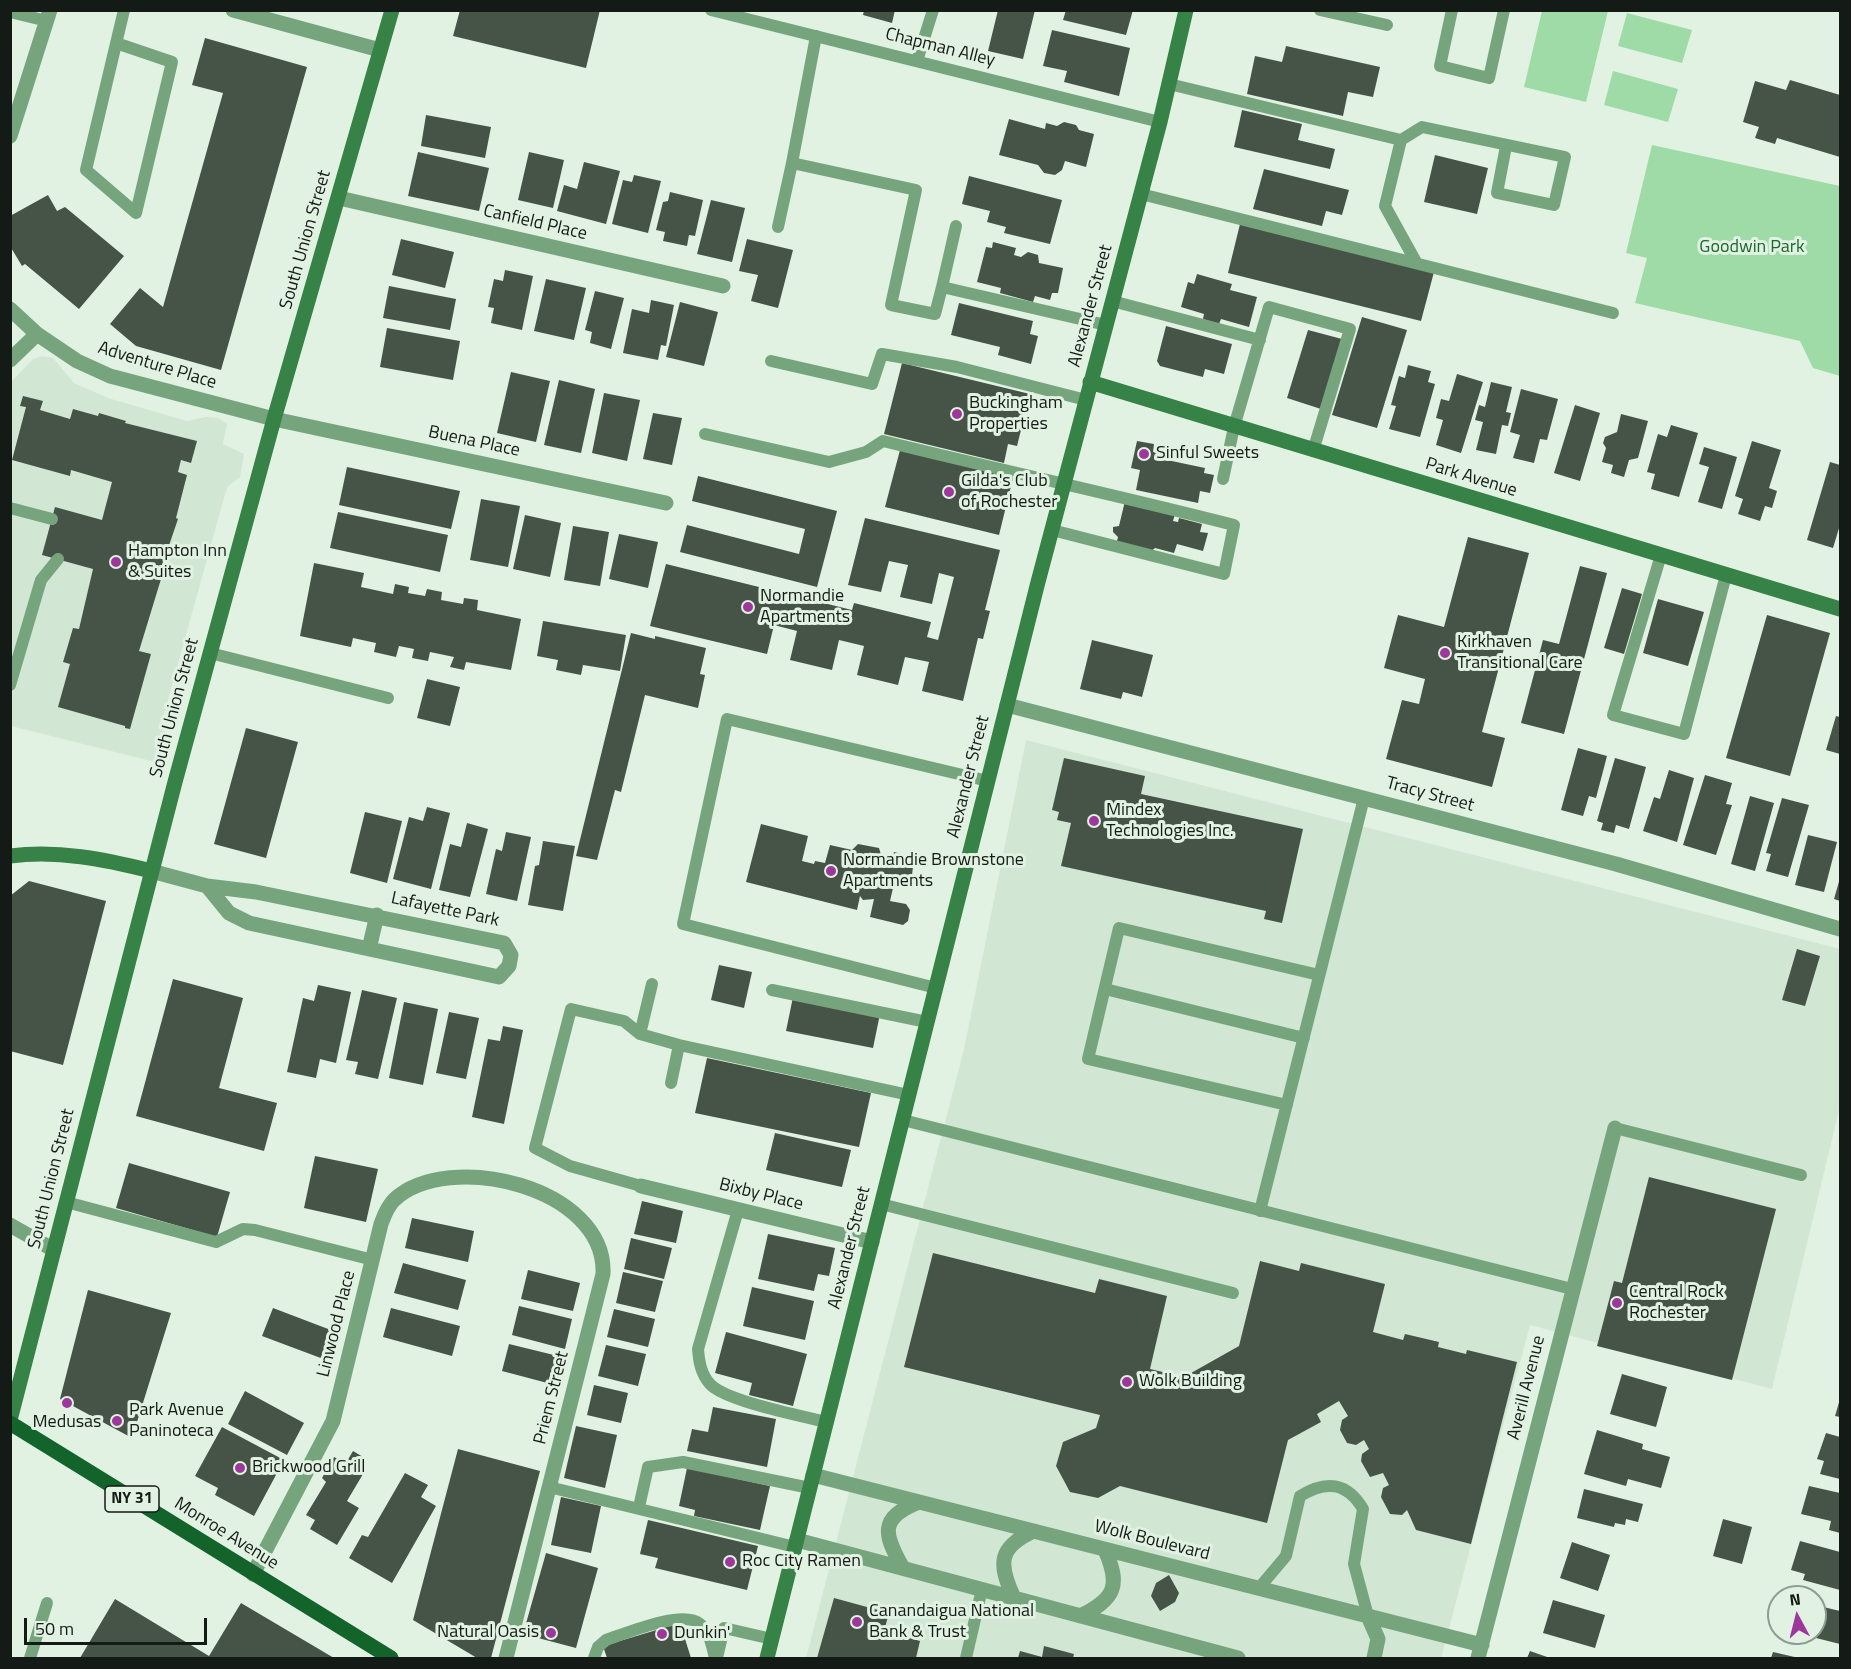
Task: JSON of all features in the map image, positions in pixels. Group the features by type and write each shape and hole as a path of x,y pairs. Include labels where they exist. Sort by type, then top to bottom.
{"main road":[{"name":"Monroe Avenue","path":"10,1421 391,1659"}],"street":[{"name":"South Union Street","path":"10,1421 151,871 210,653 274,419 392,10"},
{"name":"Alexander Street","path":"767,1659 1007,705 1160,122 1186,10"},
{"path":"244,12 380,50"},
{"path":"10,136 48,16"},
{"name":"Canfield Place","path":"339,198 723,286"},
{"name":"Adventure Place","path":"10,309 37,334 78,362 110,376 274,419"},
{"path":"10,360 37,334"},
{"name":"Park Avenue","path":"1090,382 1313,452 1840,609"},
{"name":"Buena Place","path":"274,419 666,502"},
{"name":"Tracy Street","path":"1007,705 1616,864 1840,929"},
{"path":"10,856 76,856 151,871 207,886"},
{"name":"Lafayette Park","path":"207,886 256,892 377,915 504,943 512,955 509,966 499,977 249,923 230,913 207,886"},
{"path":"369,949 377,915"},
{"name":"Averill Avenue","path":"1480,1652 1615,1128"},
{"name":"Linwood Place","path":"253,1574 333,1420 385,1212 406,1192 445,1180 471,1178 521,1185"},
{"name":"Priem Street","path":"506,1659 603,1274 603,1260 594,1234 579,1216 562,1202 521,1185"},
{"name":"Bixby Place","path":"641,1186 872,1242"},
{"path":"10,1225 54,1250"},
{"name":"Wolk Boulevard","path":"812,1482 919,1502 1259,1588 1368,1616 1480,1652"},
{"path":"903,1568 892,1549 886,1531 890,1521 899,1510 919,1502"},
{"path":"1014,1598 1004,1568 1004,1554 1009,1545 1034,1531"},
{"path":"796,1543 903,1568 1238,1659"},
{"path":"1080,1616 1101,1606 1115,1582 1114,1569 1106,1550"},
{"path":"1368,1616 1378,1639 1374,1659"}],"lane":[{"path":"116,43 172,62 136,213 86,170 116,43 124,10"},
{"name":"Chapman Alley","path":"711,10 1160,122"},
{"path":"917,61 933,10"},
{"path":"1320,10 1387,25"},
{"path":"1452,10 1440,66 1489,78 1504,10"},
{"path":"10,12 48,16"},
{"path":"778,227 816,36"},
{"path":"1169,84 1401,140"},
{"path":"1416,262 1384,206 1401,140 1422,127 1565,158 1554,205 1497,193 1506,146"},
{"path":"792,163 916,190 891,305 935,314 956,226"},
{"path":"1141,194 1613,313"},
{"path":"942,287 1106,325"},
{"path":"1112,301 1260,340"},
{"path":"1223,479 1234,427 1269,307 1350,329 1313,452"},
{"path":"771,361 872,384 882,354 957,367 1086,400"},
{"path":"705,434 829,462 866,452 883,441 1035,479 1065,482 1234,525 1224,574 1052,530"},
{"path":"10,508 52,519"},
{"path":"1661,555 1614,715 1684,734 1726,575"},
{"path":"10,685 41,580 57,559"},
{"path":"210,653 388,698"},
{"path":"936,988 682,924 727,719 988,781"},
{"path":"1260,1211 1364,798"},
{"path":"1287,1105 1088,1059 1119,928 1319,975"},
{"path":"640,1034 652,984"},
{"path":"1105,989 1304,1038"},
{"path":"772,990 927,1023"},
{"path":"641,1186 570,1166 535,1148 571,1009 624,1022 640,1034 679,1045 909,1095"},
{"path":"671,1083 679,1045"},
{"path":"903,1120 1572,1289"},
{"path":"1615,1128 1801,1174"},
{"path":"66,1202 216,1242 243,1229 255,1230 373,1260"},
{"path":"881,1204 1233,1293"},
{"path":"738,1210 698,1349 699,1365 711,1385 728,1395 826,1422"},
{"path":"639,1507 648,1467 683,1462 812,1482"},
{"path":"1259,1588 1286,1556 1300,1496 1314,1488 1334,1486 1354,1493 1364,1509 1354,1564 1368,1616"},
{"path":"549,1487 639,1507 677,1520 796,1543"},
{"path":"966,1659 982,1590"},
{"path":"30,1659 47,1603"},
{"path":"594,1659 598,1647 606,1640 675,1619 691,1619 701,1624 709,1637 716,1659"},
{"path":"716,1659 724,1628 772,1639"}],"shaded area":[{"path":"42,356 53,358 74,383 108,398 187,421 206,417 218,418 227,424 223,444 244,454 240,477 227,487 161,725 167,734 159,763 11,726 10,383 33,359"},
{"path":"1026,740 1840,949 1840,1106 1772,1389 1530,1325 1441,1658 806,1658 964,1049"}],"green space":[{"path":"1542,11 1608,11 1586,102 1524,87"},
{"path":"1627,13 1692,30 1682,63 1618,46"},
{"path":"1613,71 1678,89 1668,122 1604,105"},
{"name":"Goodwin Park","path":"1652,145 1840,186 1840,376 1813,368 1800,341 1635,303 1647,258 1626,253"}],"building":[{"path":"460,10 600,10 586,68 453,36"},
{"path":"864,10 895,10 892,23 863,15"},
{"path":"998,10 1035,10 1023,59 988,51"},
{"path":"1066,10 1133,10 1126,35 1063,20"},
{"path":"1052,30 1130,48 1119,96 1064,82 1067,71 1043,66"},
{"path":"205,38 307,67 221,370 136,346 110,324 140,288 163,307 223,93 192,85"},
{"path":"1286,46 1380,67 1373,97 1348,92 1343,116 1247,94 1255,56 1282,62"},
{"path":"1790,80 1840,95 1840,157 1777,138 1775,144 1755,138 1759,127 1743,122 1755,81 1786,90"},
{"path":"1242,110 1302,124 1298,140 1335,149 1330,169 1234,147"},
{"path":"426,115 491,127 485,158 421,146"},
{"path":"1009,119 1045,129 1046,123 1057,126 1064,122 1076,125 1079,130 1094,134 1086,167 1065,161 1062,170 1055,175 1044,173 1038,165 999,155"},
{"path":"418,152 489,168 479,211 408,196"},
{"path":"529,152 564,160 553,208 518,200"},
{"path":"1435,155 1488,168 1477,214 1424,202"},
{"path":"584,162 620,171 606,224 557,211 564,185 577,189"},
{"path":"1264,169 1349,190 1342,215 1326,211 1322,226 1253,209"},
{"path":"634,175 661,181 648,233 612,224 623,180 632,182"},
{"path":"969,176 1062,200 1050,244 1004,233 1006,227 987,222 990,211 962,204"},
{"path":"670,192 703,200 695,236 689,235 687,246 663,241 665,232 656,230 663,202 668,201"},
{"path":"48,195 57,211 65,207 124,256 79,309 25,264 22,266 10,246 10,216"},
{"path":"711,200 745,208 732,262 697,254"},
{"path":"1240,224 1434,272 1421,321 1228,273"},
{"path":"401,239 454,252 445,288 392,275"},
{"path":"747,239 793,250 778,308 751,301 758,275 739,271"},
{"path":"993,242 1016,248 1014,255 1021,257 1028,252 1038,255 1039,263 1063,268 1058,293 1052,293 1050,300 1035,296 1033,302 1000,293 1001,288 977,282 986,247 992,248"},
{"path":"505,270 533,276 522,330 491,323 494,308 488,307 494,279 503,281"},
{"path":"1197,274 1232,284 1230,290 1257,297 1249,327 1221,319 1219,324 1203,319 1204,314 1181,307 1188,282 1194,284"},
{"path":"546,279 586,288 574,340 534,331"},
{"path":"389,286 456,299 450,330 383,318"},
{"path":"595,291 624,298 611,349 590,343 592,332 585,330"},
{"path":"651,300 674,305 666,346 661,345 658,360 623,353 632,309 649,313"},
{"path":"680,302 718,312 704,366 666,357"},
{"path":"959,303 1033,321 1030,334 1038,336 1031,364 998,355 1000,347 951,335"},
{"path":"1362,317 1407,330 1377,428 1332,415"},
{"path":"1166,326 1232,344 1224,374 1205,369 1203,377 1160,366 1157,361"},
{"path":"387,328 460,341 453,380 380,367"},
{"path":"1308,330 1342,339 1321,409 1287,398"},
{"name":"Buckingham Properties","path":"902,363 1030,394 1017,446 1008,444 1004,463 884,434"},
{"path":"1408,365 1431,371 1428,382 1435,384 1420,437 1389,429 1396,406 1391,405 1399,376 1405,378"},
{"path":"511,372 550,381 536,442 497,433"},
{"path":"1457,374 1483,382 1461,453 1436,445 1443,420 1436,418 1441,399 1449,401"},
{"path":"559,380 595,389 581,453 544,445"},
{"path":"1491,382 1512,387 1506,412 1511,413 1508,426 1502,425 1496,454 1476,450 1483,422 1475,420 1479,405 1485,407"},
{"path":"1521,389 1558,399 1547,440 1540,439 1534,463 1513,458 1520,435 1510,432"},
{"path":"604,393 640,400 627,461 592,453"},
{"name":"Hampton Inn & Suites","path":"23,396 43,401 40,410 70,419 73,409 98,416 99,413 126,421 125,423 197,441 191,463 181,460 178,472 187,475 176,518 178,519 162,566 165,566 139,651 151,654 130,729 58,707 70,664 63,662 73,628 79,629 93,569 42,555 55,507 102,520 112,482 71,470 70,476 12,460 26,407 20,406"},
{"path":"1575,405 1600,413 1580,481 1554,473"},
{"path":"653,413 682,418 672,465 643,459"},
{"path":"1621,414 1648,421 1638,458 1629,460 1624,477 1611,473 1613,465 1602,462 1606,448 1603,443 1605,437 1617,432"},
{"path":"1671,425 1698,433 1679,497 1651,489 1655,474 1647,472 1658,434 1667,437"},
{"path":"1137,441 1154,444 1153,452 1168,455 1167,460 1205,468 1204,473 1214,475 1210,493 1200,491 1198,503 1136,490 1140,470 1131,468"},
{"path":"1752,441 1781,450 1769,488 1777,491 1772,508 1765,506 1760,521 1738,514 1743,499 1735,496"},
{"path":"1704,447 1737,457 1722,509 1698,502 1709,467 1699,464"},
{"name":"Gilda's Club of Rochester","path":"900,450 1013,478 999,535 885,507"},
{"path":"1830,462 1840,465 1840,525 1833,548 1807,540"},
{"path":"347,467 460,491 451,529 339,505"},
{"path":"698,476 837,511 817,587 680,552 687,525 799,554 805,529 692,501"},
{"path":"481,499 520,506 508,567 470,560"},
{"path":"1125,501 1175,514 1173,521 1178,522 1179,518 1202,524 1200,532 1208,533 1203,551 1177,544 1174,553 1155,548 1149,553 1117,541 1118,537 1113,532 1113,527 1119,526"},
{"path":"338,512 448,535 440,572 330,548"},
{"path":"525,515 561,523 550,577 513,569"},
{"name":"Normandie Apartments","path":"865,518 1000,550 985,610 990,611 983,639 978,638 963,701 922,691 929,662 905,657 898,685 857,675 864,646 839,640 832,670 790,660 797,631 774,625 767,654 650,626 666,564 852,610 854,603 931,622 927,637 938,640 954,577 939,573 932,604 900,597 908,565 889,561 881,592 848,585"},
{"path":"573,526 609,532 600,586 564,580"},
{"path":"619,534 658,542 648,588 609,579"},
{"name":"Kirkhaven Transitional Care","path":"1468,537 1529,553 1482,732 1505,738 1492,787 1386,759 1402,700 1419,704 1425,679 1384,668 1398,615 1444,627"},
{"path":"314,563 364,573 361,587 393,594 395,584 409,587 408,593 425,596 427,589 442,592 441,600 463,604 464,598 478,600 477,610 521,619 511,670 466,662 464,670 450,667 454,657 430,652 428,661 412,658 414,649 399,646 396,657 374,652 376,643 353,638 351,647 300,636"},
{"path":"1580,566 1607,573 1564,734 1521,723 1543,640 1559,644"},
{"path":"1622,588 1642,594 1624,654 1604,648"},
{"path":"1658,599 1704,612 1688,666 1643,653"},
{"path":"1767,615 1830,633 1790,776 1726,758"},
{"path":"543,621 626,635 620,671 583,665 581,675 556,670 558,660 537,656"},
{"path":"631,633 706,648 700,674 705,675 698,708 645,695 621,792 615,790 597,860 576,856"},
{"path":"1092,640 1153,655 1142,697 1123,692 1121,699 1080,689"},
{"path":"427,679 460,687 450,726 417,718"},
{"path":"1836,716 1840,717 1840,754 1826,750"},
{"path":"246,728 298,742 266,858 214,844"},
{"path":"1578,748 1607,756 1596,798 1589,796 1583,816 1561,810"},
{"path":"1064,758 1145,776 1141,794 1303,829 1282,923 1264,919 1266,911 1061,866 1071,823 1057,820 1059,812 1052,810"},
{"path":"1615,758 1646,767 1629,829 1616,825 1614,833 1601,830 1603,823 1597,821"},
{"path":"1669,770 1694,778 1677,842 1643,831 1654,797 1660,799"},
{"path":"1705,775 1732,783 1726,804 1732,805 1716,855 1683,845"},
{"path":"1750,796 1774,803 1755,871 1731,864"},
{"path":"1782,798 1809,805 1788,877 1766,871 1771,854 1766,853"},
{"path":"427,807 450,813 431,889 393,879 409,817 423,821"},
{"path":"365,812 402,821 387,883 350,873"},
{"path":"467,823 488,829 470,897 439,890 450,844 461,847"},
{"name":"Normandie Brownstone Apartments","path":"761,824 808,836 802,861 814,864 815,861 825,863 830,845 852,850 858,844 879,848 882,858 892,860 894,852 905,855 904,861 913,867 912,875 906,877 896,875 890,901 906,904 910,910 908,921 903,925 870,917 874,899 863,900 860,896 857,910 746,882"},
{"path":"506,832 531,837 517,901 486,894 496,849 502,851"},
{"path":"1808,835 1837,842 1824,892 1795,885"},
{"path":"543,841 575,846 563,911 528,905 535,866 539,865"},
{"path":"1840,878 1840,901 1834,899"},
{"path":"29,881 106,901 63,1065 10,1051 10,896"},
{"path":"1797,949 1820,956 1805,1006 1782,1000"},
{"path":"719,965 752,972 744,1008 711,1000"},
{"path":"173,979 243,998 219,1088 277,1103 264,1151 136,1116"},
{"path":"318,985 351,992 336,1063 320,1059 316,1078 287,1072 303,998 314,1001"},
{"path":"362,990 397,998 378,1079 355,1074 358,1062 346,1060"},
{"path":"793,997 880,1014 873,1048 786,1031"},
{"path":"404,1002 438,1009 423,1085 389,1078"},
{"path":"449,1012 479,1018 466,1079 436,1073"},
{"path":"503,1026 523,1030 504,1124 472,1117 488,1039 500,1041"},
{"path":"707,1058 871,1093 859,1147 695,1113"},
{"path":"775,1133 851,1150 842,1187 766,1170"},
{"path":"315,1156 378,1169 366,1222 304,1208"},
{"path":"129,1163 230,1192 217,1237 116,1208"},
{"path":"1649,1177 1776,1209 1732,1380 1597,1346 1614,1281 1622,1283"},
{"path":"642,1201 683,1211 676,1243 634,1234"},
{"path":"412,1218 474,1231 468,1262 405,1248"},
{"path":"768,1234 835,1248 829,1276 818,1274 814,1291 758,1279"},
{"path":"631,1238 672,1248 664,1279 624,1269"},
{"path":"933,1253 1095,1293 1099,1279 1167,1296 1150,1369 1184,1377 1239,1346 1260,1261 1299,1271 1301,1263 1385,1284 1373,1332 1403,1340 1405,1334 1439,1342 1438,1347 1466,1354 1467,1350 1517,1362 1471,1544 1416,1530 1407,1510 1402,1515 1390,1514 1381,1497 1383,1488 1389,1485 1383,1473 1370,1477 1361,1461 1362,1454 1369,1449 1364,1440 1356,1445 1347,1443 1340,1430 1342,1420 1348,1416 1339,1401 1317,1414 1321,1422 1288,1440 1267,1523 1120,1486 1098,1498 1070,1492 1056,1466 1063,1442 1096,1428 1100,1415 904,1367"},
{"path":"403,1263 466,1280 458,1310 394,1293"},
{"path":"528,1270 580,1283 573,1311 521,1299"},
{"path":"623,1272 663,1281 655,1312 616,1303"},
{"path":"752,1287 814,1301 805,1340 743,1326"},
{"path":"88,1290 171,1313 132,1438 60,1399"},
{"path":"519,1306 572,1319 565,1349 512,1335"},
{"path":"273,1308 336,1332 326,1360 262,1336"},
{"path":"391,1308 460,1326 452,1356 383,1337"},
{"path":"614,1309 655,1319 648,1347 607,1337"},
{"path":"726,1332 807,1354 793,1406 749,1395 752,1383 715,1373"},
{"path":"509,1344 562,1357 555,1385 502,1371"},
{"path":"606,1345 646,1354 638,1386 598,1376"},
{"path":"1622,1374 1667,1387 1656,1427 1610,1414"},
{"path":"594,1385 628,1393 621,1423 587,1415"},
{"path":"245,1391 304,1423 287,1455 228,1424"},
{"path":"1840,1399 1840,1417 1835,1416"},
{"path":"713,1407 776,1419 767,1467 687,1451 692,1429 708,1432"},
{"path":"576,1426 617,1435 605,1488 564,1478"},
{"name":"Brickwood Grill","path":"222,1427 284,1460 254,1516 215,1495 218,1488 195,1476"},
{"path":"1597,1430 1643,1444 1642,1449 1670,1457 1661,1488 1628,1479 1626,1486 1584,1474"},
{"path":"1826,1433 1840,1437 1840,1479 1820,1474 1824,1461 1817,1459"},
{"path":"458,1449 540,1471 491,1658 477,1658 413,1620"},
{"path":"353,1451 363,1457 356,1469 363,1474 347,1501 359,1508 337,1545 310,1529 315,1520 306,1515 326,1482 322,1478 334,1457 346,1463"},
{"path":"687,1468 770,1486 760,1530 694,1516 695,1510 679,1506"},
{"path":"405,1473 428,1485 421,1497 436,1506 392,1583 349,1558 362,1535 368,1537"},
{"path":"1809,1486 1840,1493 1840,1533 1829,1530 1831,1521 1801,1514"},
{"path":"1584,1489 1643,1504 1638,1522 1626,1519 1625,1525 1615,1523 1614,1527 1577,1518"},
{"path":"561,1497 601,1506 591,1553 551,1545"},
{"path":"1723,1519 1752,1527 1742,1564 1713,1556"},
{"path":"648,1520 758,1546 747,1590 655,1568 658,1558 640,1554"},
{"path":"1800,1541 1840,1552 1840,1590 1803,1580 1805,1574 1791,1570"},
{"path":"1572,1542 1610,1555 1598,1591 1560,1578"},
{"path":"546,1553 598,1568 576,1648 523,1634"},
{"path":"1169,1575 1179,1593 1175,1602 1160,1611 1151,1596 1156,1583"},
{"name":"Canandaigua National Bank & Trust","path":"834,1598 889,1613 884,1631 920,1641 916,1658 817,1658"},
{"path":"115,1599 209,1656 241,1603 334,1658 80,1658"},
{"path":"1553,1600 1605,1615 1595,1648 1543,1633"},
{"path":"1827,1608 1840,1611 1840,1644 1827,1641"},
{"name":"Dunkin'","path":"680,1623 691,1658 607,1658 603,1646"},
{"path":"1044,1646 1074,1654 1073,1658 1018,1658 1020,1651 1042,1657"},
{"path":"1530,1651 1550,1658 1527,1658"},
{"path":"1773,1652 1799,1658 1771,1658"}],"place":[{"name":"Buckingham Properties","path":"957,414"},
{"name":"Sinful Sweets","path":"1144,454"},
{"name":"Gilda's Club of Rochester","path":"949,492"},
{"name":"Hampton Inn & Suites","path":"116,562"},
{"name":"Normandie Apartments","path":"748,607"},
{"name":"Kirkhaven Transitional Care","path":"1445,653"},
{"name":"Mindex Technologies Inc.","path":"1094,821"},
{"name":"Normandie Brownstone Apartments","path":"831,871"},
{"name":"Central Rock Rochester","path":"1617,1303"},
{"name":"Wolk Building","path":"1127,1382"},
{"name":"Medusas","path":"67,1403"},
{"name":"Park Avenue Paninoteca","path":"117,1421"},
{"name":"Brickwood Grill","path":"240,1468"},
{"name":"Roc City Ramen","path":"730,1562"},
{"name":"Canandaigua National Bank & Trust","path":"857,1622"},
{"name":"Natural Oasis","path":"551,1633"},
{"name":"Dunkin'","path":"662,1634"}]}
